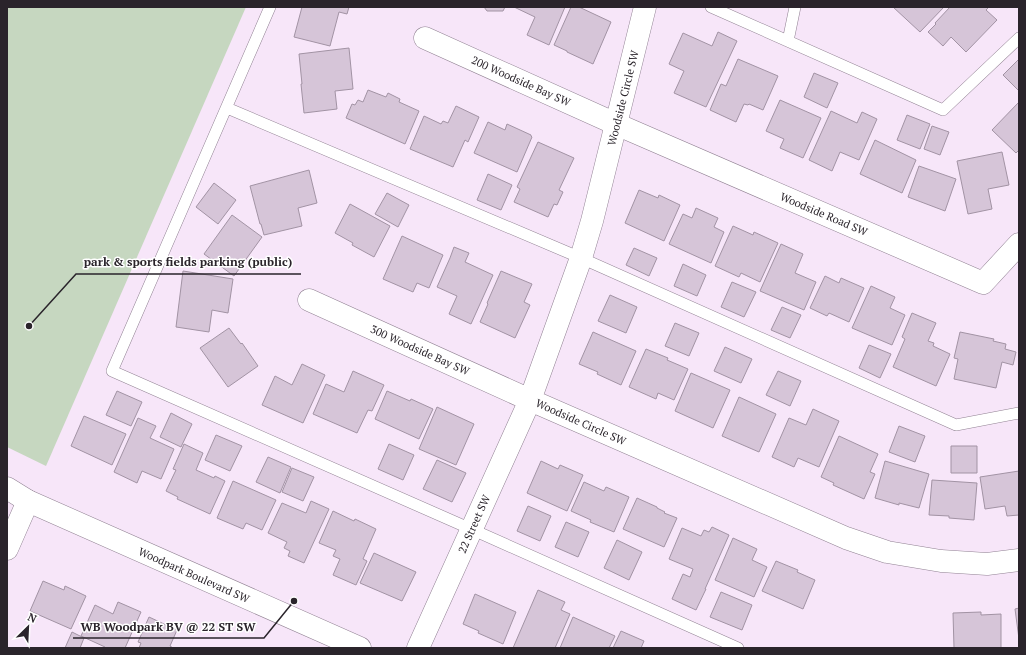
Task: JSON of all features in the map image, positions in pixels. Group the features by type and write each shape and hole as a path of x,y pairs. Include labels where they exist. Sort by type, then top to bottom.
{"street":[{"name":"Woodside Circle SW","path":"645,7 592,221 581,258 530,400 846,538 887,552 948,562 987,564 1019,560"},
{"name":"200 Woodside Bay SW","path":"425,38 616,124"},
{"name":"Woodside Road SW","path":"616,124 983,283 1019,244"},
{"name":"300 Woodside Bay SW","path":"309,300 530,400"},
{"name":"22 Street SW","path":"418,648 530,400"},
{"name":"Woodpark Boulevard SW","path":"7,488 28,501 360,648"},
{"name":"Woodpark Boulevard SW","path":"7,495 28,501"},
{"path":"7,549 28,501"}],"lane":[{"path":"270,7 112,372 738,648"},
{"path":"711,7 943,110 1019,38"},
{"path":"788,41 796,7"},
{"path":"227,108 581,258 956,425 1019,413"}],"green space":[{"path":"7,7 246,7 46,466 7,447"}],"building":[{"path":"302,7 349,7 347,14 339,12 330,46 294,37"},
{"path":"484,7 505,7 503,11 487,11"},
{"path":"514,7 565,7 549,45 527,35 535,17"},
{"path":"571,7 579,7 611,22 593,64 554,45"},
{"path":"893,7 944,7 920,32"},
{"path":"950,7 986,7 988,8 986,10 997,20 966,52 951,37 943,46 928,32"},
{"path":"718,32 737,41 706,107 674,93 684,71 669,64 683,33 712,46"},
{"path":"349,48 353,89 335,91 337,109 304,113 299,54"},
{"path":"738,59 778,76 763,110 749,104 744,104 736,122 710,110 721,84 726,86"},
{"path":"1019,59 1019,91 1003,75"},
{"path":"814,73 838,83 827,108 804,97"},
{"path":"368,90 386,97 388,93 400,99 399,102 419,111 405,144 346,118 352,104 355,105 358,100 363,102"},
{"path":"780,100 821,118 803,158 780,148 784,139 766,131"},
{"path":"1019,102 1019,150 1016,153 992,130"},
{"path":"456,106 479,117 468,142 465,140 453,167 410,149 424,116 441,124 443,121 448,123"},
{"path":"831,111 857,123 862,112 877,119 859,160 840,152 832,171 809,160"},
{"path":"907,115 930,124 920,149 897,140"},
{"path":"488,122 505,130 507,124 531,135 532,137 517,172 474,153"},
{"path":"932,126 949,132 940,155 924,149"},
{"path":"875,140 916,160 902,193 860,174"},
{"path":"538,142 574,158 559,190 563,192 557,205 554,204 548,217 514,202 520,189 517,187"},
{"path":"1002,152 1009,185 988,189 992,209 968,214 957,161"},
{"path":"919,166 956,179 945,211 908,197"},
{"path":"309,170 317,203 298,208 302,226 264,235 250,186"},
{"path":"488,174 512,185 501,210 477,200"},
{"path":"214,183 236,200 218,224 196,207"},
{"path":"639,190 658,198 659,195 680,205 664,241 625,223"},
{"path":"387,193 409,205 398,227 375,214"},
{"path":"350,204 390,226 374,257 352,245 353,243 335,233"},
{"path":"696,208 718,218 714,227 724,232 711,263 669,244 683,214 692,218"},
{"path":"232,215 262,237 234,276 204,254"},
{"path":"733,226 753,235 754,232 778,243 760,282 741,273 739,277 715,266"},
{"path":"402,236 443,255 429,288 417,283 413,292 383,279"},
{"path":"781,244 803,254 795,273 816,282 804,310 760,291"},
{"path":"454,247 469,253 465,262 493,275 471,324 449,314 457,296 437,287"},
{"path":"634,248 657,258 649,276 626,265"},
{"path":"683,264 706,275 697,296 674,286"},
{"path":"183,271 233,279 228,313 212,310 209,332 176,327"},
{"path":"501,271 532,284 524,302 530,305 515,338 480,322"},
{"path":"825,276 839,283 841,278 864,288 849,322 829,313 827,316 810,308"},
{"path":"732,282 756,292 744,317 721,307"},
{"path":"871,286 895,297 890,308 905,315 892,345 852,328"},
{"path":"610,295 637,307 626,333 598,321"},
{"path":"782,307 801,315 790,338 771,330"},
{"path":"912,313 936,323 928,341 934,343 933,346 950,354 936,386 893,367 905,339 902,337"},
{"path":"675,323 699,333 689,356 665,346"},
{"path":"229,328 241,344 242,343 258,366 228,387 200,348"},
{"path":"593,332 636,351 621,385 597,374 598,372 579,364"},
{"path":"960,332 994,339 993,341 1006,344 1005,349 1016,352 1013,365 1002,362 996,388 954,379 958,359 954,358"},
{"path":"869,345 891,354 880,378 859,368"},
{"path":"725,347 752,359 741,383 714,371"},
{"path":"646,349 668,358 667,360 688,369 674,400 658,393 656,399 629,387"},
{"path":"302,364 325,375 303,423 262,405 275,376 292,385"},
{"path":"353,371 384,385 372,411 368,410 357,433 313,414 326,384 344,392"},
{"path":"778,371 801,381 790,406 766,395"},
{"path":"691,373 730,390 713,428 675,411"},
{"path":"117,391 142,402 131,426 106,415"},
{"path":"387,391 410,401 411,399 433,409 419,439 375,419"},
{"path":"739,397 776,414 759,452 722,436"},
{"path":"437,407 474,424 456,465 419,449"},
{"path":"813,409 839,421 819,467 798,458 794,467 772,457 789,418 806,425"},
{"path":"171,413 192,424 181,447 160,437"},
{"path":"84,416 126,434 112,465 71,446"},
{"path":"138,418 156,426 150,438 174,449 161,479 142,471 137,483 114,472"},
{"path":"899,426 925,436 915,462 889,452"},
{"path":"216,435 242,446 230,471 205,460"},
{"path":"839,436 878,454 870,472 875,474 864,499 833,485 834,483 821,477"},
{"path":"184,444 203,453 196,470 225,481 210,514 177,499 178,497 166,491 176,470 173,469"},
{"path":"389,444 414,455 403,480 378,469"},
{"path":"951,446 977,446 977,473 951,473"},
{"path":"268,457 291,467 280,493 256,482"},
{"path":"437,460 466,473 452,502 423,489"},
{"path":"541,461 558,469 560,465 583,475 567,511 527,493"},
{"path":"885,461 929,474 919,508 899,503 899,505 875,498"},
{"path":"292,468 314,477 303,501 282,492"},
{"path":"1019,471 1019,515 1007,516 1005,506 985,509 980,477"},
{"path":"932,480 977,483 974,520 949,518 949,516 929,515"},
{"path":"233,481 276,500 262,530 246,523 243,529 217,518"},
{"path":"584,482 604,491 606,487 629,497 614,532 590,522 591,520 571,511"},
{"path":"637,498 657,507 665,512 664,513 677,518 664,547 623,529"},
{"path":"311,501 329,509 304,563 288,556 290,551 284,548 287,542 268,533 282,503 306,513"},
{"path":"528,506 551,516 540,541 517,531"},
{"path":"333,511 376,529 363,559 367,561 356,585 333,575 340,559 333,556 336,550 319,543"},
{"path":"566,522 589,532 578,557 555,547"},
{"path":"712,527 729,535 696,610 672,599 683,574 690,577 693,569 669,559 682,528 701,536 704,530 709,532"},
{"path":"733,538 757,549 752,560 767,567 754,597 715,580"},
{"path":"617,540 642,552 629,580 604,568"},
{"path":"374,553 416,572 402,601 360,583"},
{"path":"776,561 798,570 797,572 815,580 803,609 762,591"},
{"path":"43,581 64,590 65,586 86,596 71,629 30,611"},
{"path":"538,590 565,602 561,610 570,614 555,648 513,648"},
{"path":"721,592 752,605 742,630 710,617"},
{"path":"475,594 516,612 503,644 478,633 479,631 463,624"},
{"path":"118,602 141,612 125,648 105,648 81,636 95,605 113,614"},
{"path":"1019,608 1019,639 1015,609"},
{"path":"981,612 981,615 1001,614 1001,648 954,648 953,613"},
{"path":"149,617 177,630 170,646 173,648 139,648 141,643 138,642"},
{"path":"573,617 615,636 609,648 560,648"},
{"path":"621,631 644,641 641,648 613,648"},
{"path":"72,632 84,638 80,648 65,648"}],"place":[{"name":"park & sports fields parking (public)","path":"29,326"},
{"name":"WB Woodpark BV @ 22 ST SW","path":"294,601"}]}
